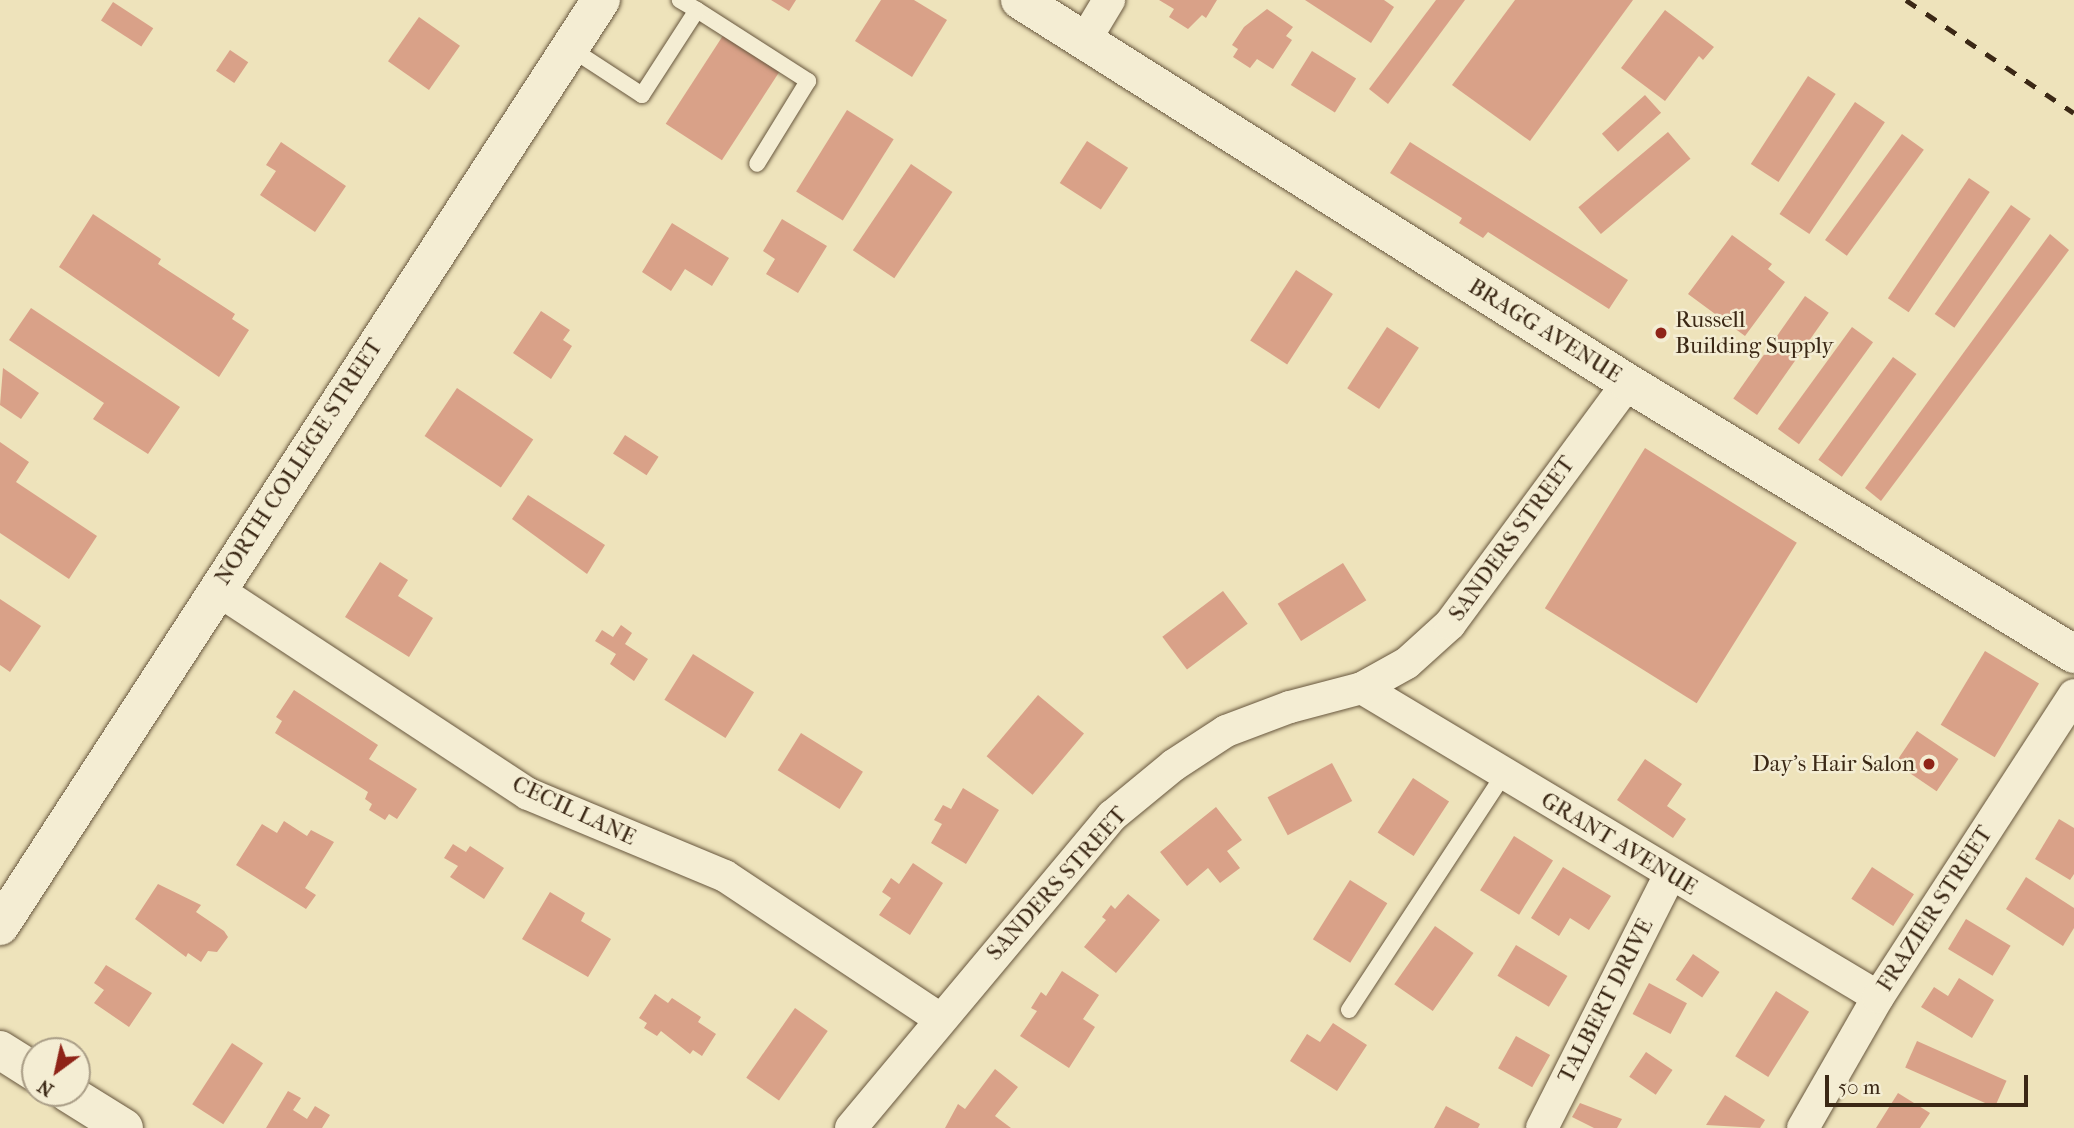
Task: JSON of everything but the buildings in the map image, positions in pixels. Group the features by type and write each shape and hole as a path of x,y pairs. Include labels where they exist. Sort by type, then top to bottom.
{"main road":[{"name":"NORTH COLLEGE STREET","path":"0,926 216,589 601,0"},
{"name":"BRAGG AVENUE","path":"1020,0 1628,383 2074,654"},
{"path":"0,1050 21,1063"},
{"path":"90,1107 124,1128"}],"street":[{"path":"1085,40 1109,0"},
{"name":"SANDERS STREET","path":"850,1128 1112,816 1174,765 1226,731 1362,688 1407,663 1450,624 1628,383"},
{"name":"CECIL LANE","path":"216,589 528,794 725,876 940,1019"},
{"name":"GRANT AVENUE","path":"1362,688 1670,875 1878,997"},
{"name":"FRAZIER STREET","path":"1803,1128 1878,997 2074,695"},
{"name":"TALBERT DRIVE","path":"1542,1128 1670,875"}],"lane":[{"path":"680,0 808,81 757,164"},
{"path":"570,48 642,95 697,10"},
{"path":"1349,1010 1504,774"}],"railway":[{"path":"1906,0 2074,113"}],"place":[{"name":"Russell Building Supply","path":"1661,333"},
{"name":"Day's Hair Salon","path":"1929,764"}]}
